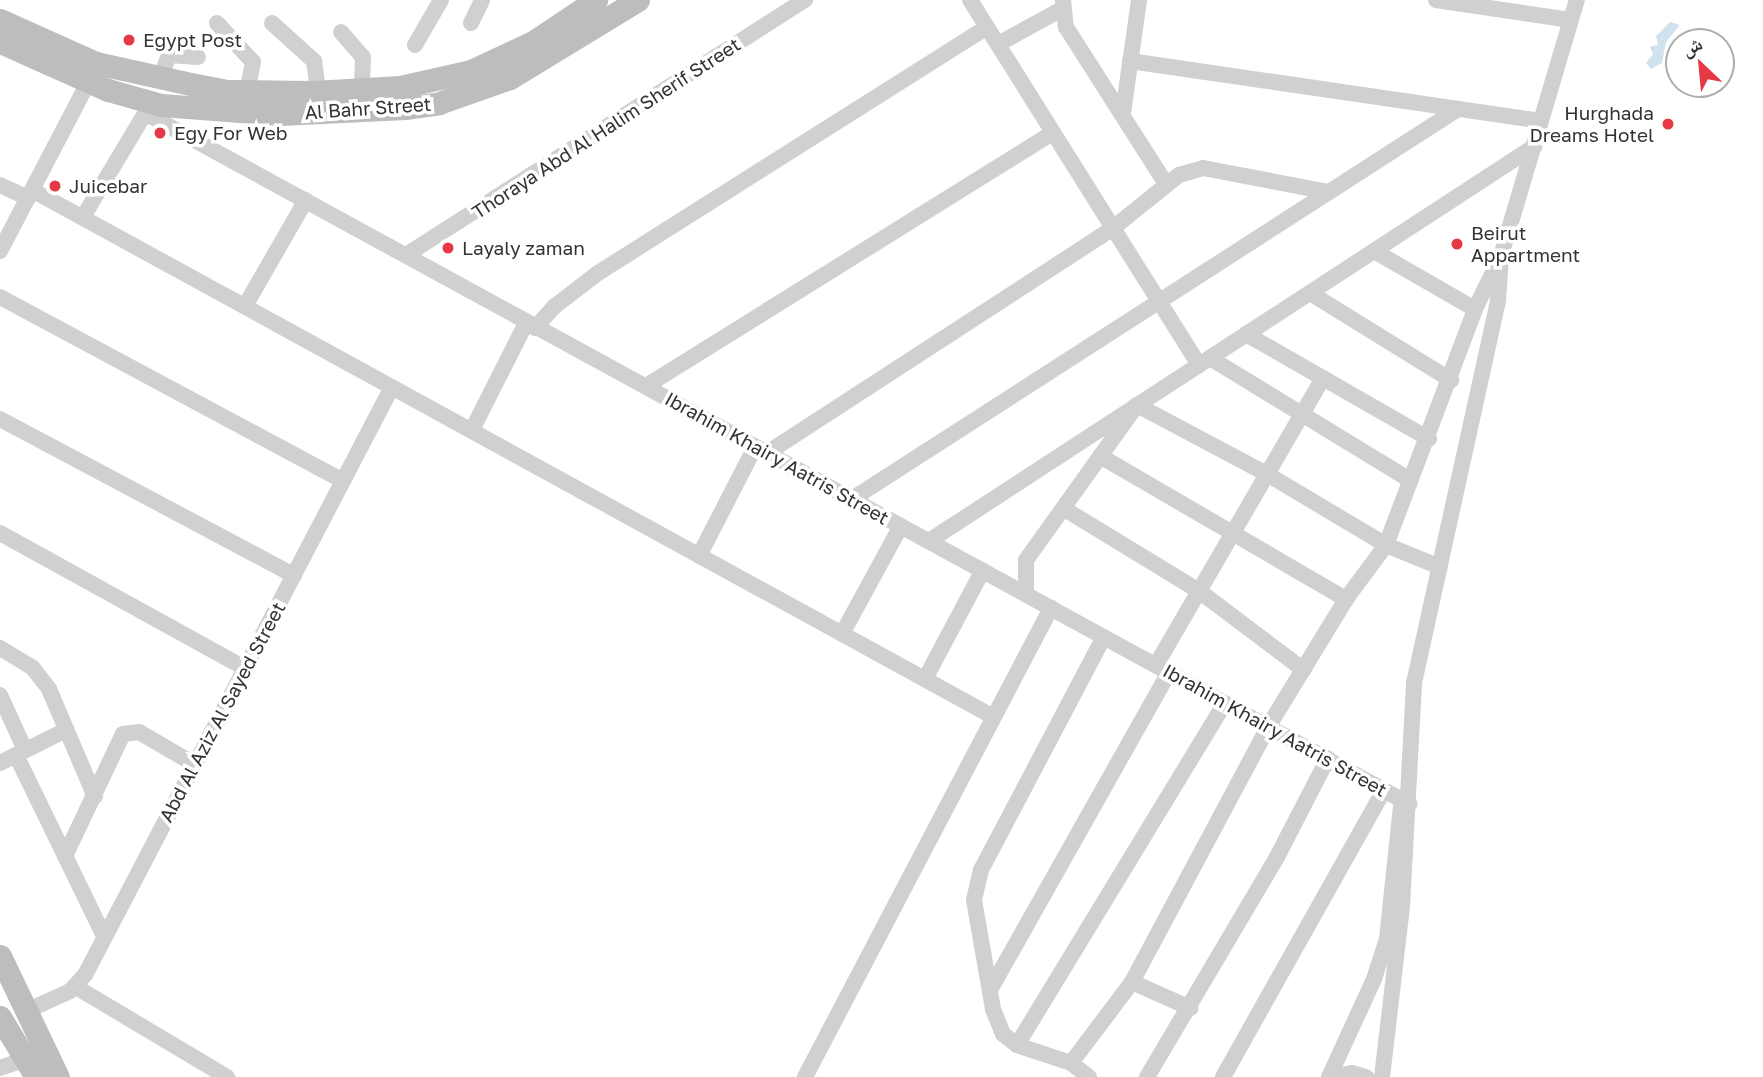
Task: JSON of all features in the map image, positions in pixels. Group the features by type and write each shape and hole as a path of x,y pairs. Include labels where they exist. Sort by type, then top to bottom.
{"main road":[{"name":"Al Bahr Street","path":"0,20 89,60 129,70 247,92 313,92 362,90 438,81 471,71 533,42 596,0"},
{"name":"Al Bahr Street","path":"1,44 156,107 281,114 439,103 510,78 638,0"},
{"path":"124,96 122,82 129,70"},
{"path":"156,107 178,94 168,78"},
{"path":"0,956 58,1077"},
{"path":"0,1017 31,1068"}],"street":[{"path":"415,45 441,0"},
{"path":"471,23 482,0"},
{"name":"Thoraya Abd Al Halim Sherif Street","path":"406,256 805,0"},
{"path":"970,0 1159,301 1204,362 1302,414 1410,480"},
{"path":"1123,113 1139,0"},
{"path":"1436,0 1570,20"},
{"path":"1071,1063 1132,982 1268,727 1346,599 1386,545 1410,480 1429,439 1475,309 1501,256 1577,0"},
{"path":"998,44 1062,4 1066,27 1166,184"},
{"path":"217,23 253,62 247,92"},
{"path":"272,23 314,61 317,82 313,92"},
{"path":"472,430 531,326 555,306 598,273 987,27"},
{"path":"341,32 363,57 362,90"},
{"path":"168,78 169,55 198,57"},
{"path":"1130,61 1539,121"},
{"path":"0,251 89,81"},
{"path":"83,217 156,107"},
{"name":"Ibrahim Khairy Aatris Street","path":"156,107 306,200 531,326 646,386 1384,790 1407,797"},
{"path":"852,499 1458,109"},
{"path":"646,386 1054,133"},
{"path":"929,541 1535,146"},
{"path":"699,556 761,450 1113,228 1166,184 1203,168 1329,192"},
{"path":"0,185 30,194 83,217 992,716"},
{"path":"245,306 306,200"},
{"path":"1374,251 1475,309"},
{"path":"1382,1077 1407,797 1414,683 1498,300 1501,256"},
{"path":"1310,293 1451,380"},
{"path":"0,297 343,481"},
{"path":"1246,334 1429,439"},
{"path":"990,990 1162,669 1199,592 1323,378"},
{"name":"Abd Al Aziz Al Sayed Street","path":"76,987 392,387"},
{"path":"1137,405 1267,474 1386,545 1440,567"},
{"path":"1026,594 1026,560 1066,510 1137,405"},
{"path":"0,419 294,575"},
{"path":"1100,456 1231,535 1346,599"},
{"path":"1066,510 1199,592 1304,670"},
{"path":"842,634 901,526"},
{"path":"0,533 245,668"},
{"path":"925,679 983,570"},
{"path":"804,1077 1051,608"},
{"path":"1089,1077 1071,1063 1017,1045 1003,1034 990,990 974,900 976,882 1104,637"},
{"path":"0,648 41,678 95,797"},
{"path":"0,695 21,753 65,856 104,936"},
{"path":"1017,1045 1225,703"},
{"path":"0,763 66,730"},
{"path":"65,856 120,740 128,731 139,732 194,764"},
{"path":"1147,1077 1190,1008 1328,758"},
{"path":"1223,1077 1384,790"},
{"path":"1331,1077 1374,979 1387,939 1395,836 1407,797"},
{"path":"1132,982 1190,1008"},
{"path":"26,1011 76,987 227,1077"},
{"path":"0,1068 31,1068"},
{"path":"1331,1077 1352,1073 1366,1077"}],"water":[{"path":"1670,22 1680,25 1678,28 1665,28 1662,63 1651,69 1646,63 1653,54 1650,47 1658,45 1656,36"}],"place":[{"name":"Egypt Post","path":"129,40"},
{"name":"Hurghada Dreams Hotel","path":"1668,124"},
{"name":"Egy For Web","path":"160,133"},
{"name":"Juicebar","path":"55,186"},
{"name":"Beirut Appartment","path":"1457,244"},
{"name":"Layaly zaman","path":"448,248"}]}
